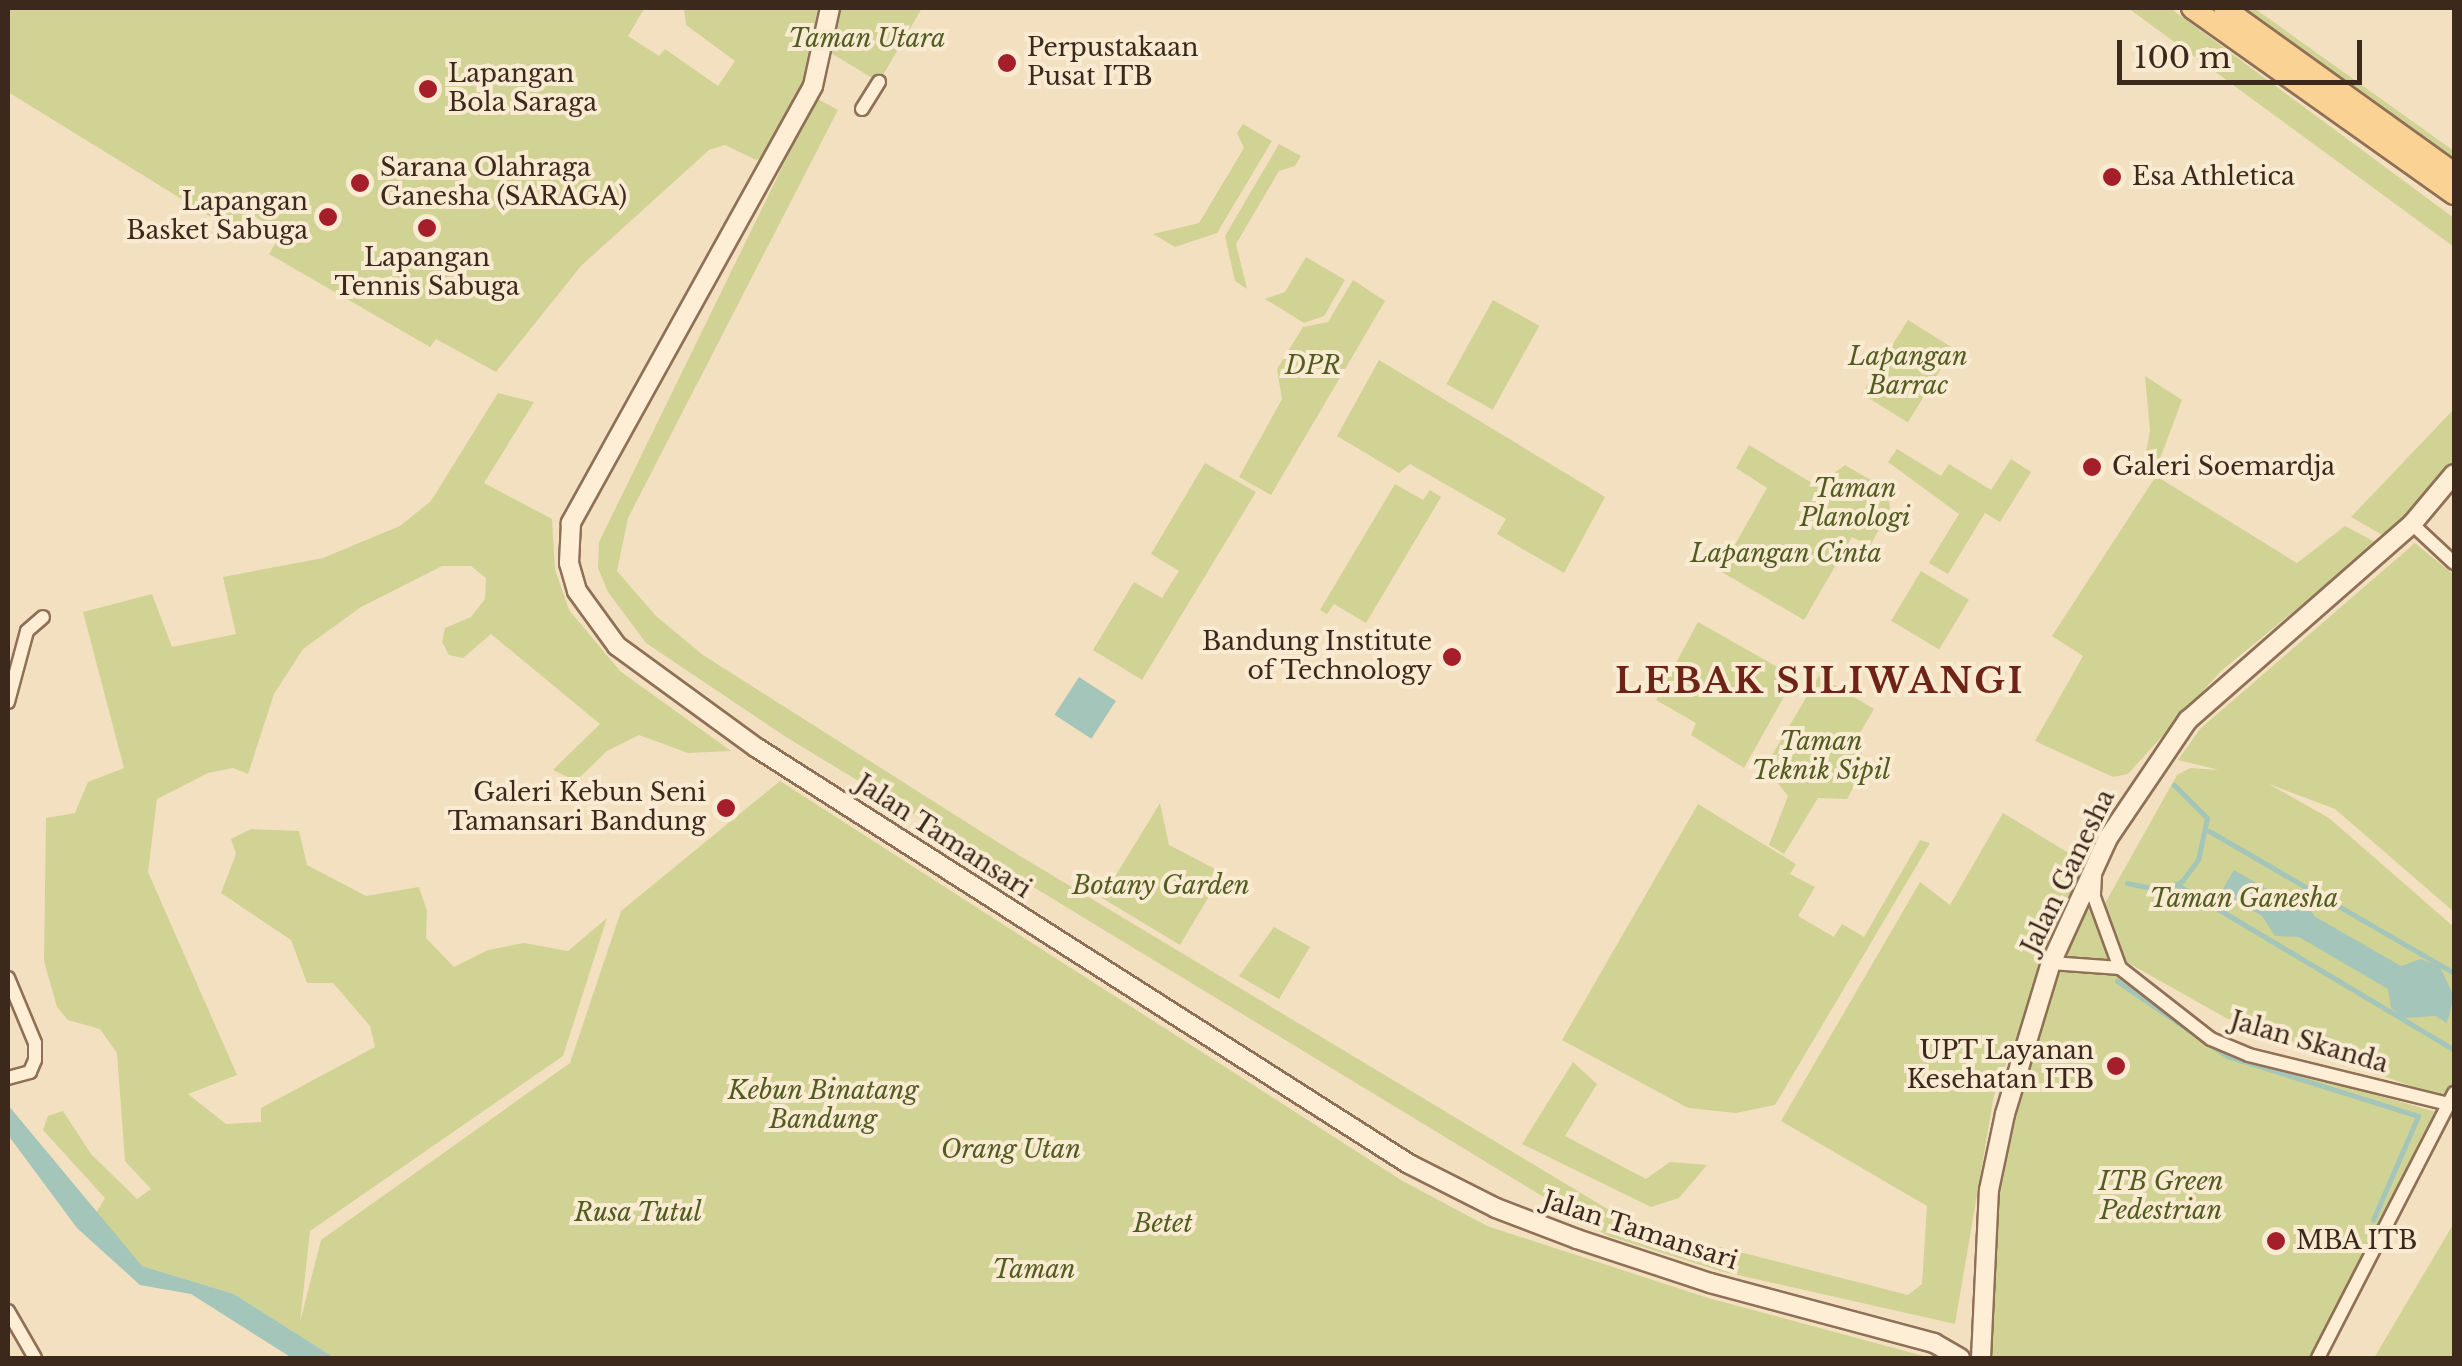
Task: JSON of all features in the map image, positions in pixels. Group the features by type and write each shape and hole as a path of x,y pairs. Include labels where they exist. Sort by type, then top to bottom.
{"main road":[{"name":"Jalan Tamansari","path":"830,8 813,86 571,523 569,563 577,591 618,646 666,688 756,748 1409,1164 1578,1238 1710,1283 1934,1343 1960,1358"},
{"path":"2192,8 2454,194"},
{"path":"2224,8 2454,172"},
{"name":"Jalan Ganesha","path":"1981,1358 1990,1190 2051,963 2095,862 2138,786 2188,720 2412,524 2454,474"}],"street":[{"path":"862,109 879,82"},
{"path":"2412,524 2454,564"},
{"path":"8,702 28,632 43,618"},
{"path":"2051,963 2120,968 2094,897 2095,862"},
{"name":"Jalan Skanda","path":"2120,968 2230,1049 2452,1099"},
{"path":"8,978 34,1044 35,1060 30,1072 8,1078"},
{"path":"2318,1358 2452,1099"},
{"path":"8,1310 36,1358"}],"green space":[{"name":"Sarana Olahraga Ganesha (SARAGA)","path":"8,8 653,8 644,9 628,36 659,56 665,49 718,86 735,61 686,25 684,8 818,8 806,76 764,157 756,160 725,145 709,150 581,266 496,372 436,339 430,347 269,254 281,234 250,213 235,232 8,92"},
{"name":"Taman Utara","path":"830,8 922,8 879,82 824,49"},
{"path":"2128,8 2170,8 2454,218 2454,247"},
{"path":"2237,8 2254,8 2454,151 2454,169"},
{"path":"816,98 838,110 628,518 617,571 656,616 703,655 1007,848 1634,1225 1908,1295 1922,1284 1927,1206 1781,1121 1920,882 1950,905 2003,813 2072,855 2078,878 1994,1095 1955,1324 1720,1271 1608,1236 786,737 646,643 608,592 598,568 599,542"},
{"path":"1243,124 1272,141 1217,233 1175,247 1153,234 1199,223 1244,148 1237,133"},
{"path":"1279,144 1301,156 1295,166 1279,171 1236,244 1247,289 1235,281 1225,236"},
{"path":"1306,257 1345,280 1324,316 1304,323 1265,299 1285,292"},
{"name":"DPR","path":"1353,280 1385,301 1271,495 1239,477 1282,399 1277,369 1303,327 1328,322"},
{"path":"1493,300 1539,326 1493,410 1446,384"},
{"name":"Lapangan Barrac","path":"1908,320 1954,349 1908,422 1862,394"},
{"path":"1379,360 1605,497 1564,573 1497,534 1506,519 1410,464 1399,473 1337,436"},
{"path":"2145,376 2182,400 2154,475 2143,468 2150,431"},
{"name":"Kebun Binatang Bandung","path":"498,393 534,402 484,483 552,519 555,569 569,610 620,671 731,751 688,753 639,735 607,751 576,781 553,770 600,724 491,634 463,658 449,655 442,642 445,628 471,617 485,599 486,578 471,566 442,566 361,607 303,649 274,694 248,774 233,768 208,773 157,799 148,872 237,1075 188,1094 226,1124 261,1122 261,1108 375,1047 370,1026 333,983 307,983 291,940 221,893 236,854 231,839 251,829 299,831 307,865 366,896 419,887 427,911 426,938 454,967 488,950 524,943 568,951 607,918 563,1056 310,1231 300,1322 321,1240 570,1063 621,911 780,781 1401,1180 1487,1226 1708,1298 1931,1358 335,1358 234,1294 142,1266 95,1215 105,1198 43,1130 48,1116 63,1111 91,1154 137,1199 151,1189 125,1161 117,1053 100,1029 68,1020 57,1007 44,961 46,818 75,813 88,782 124,768 83,612 152,594 172,647 236,634 223,577 323,558 400,526 431,501"},
{"path":"2454,409 2454,461 2405,519 2386,537 2351,517"},
{"name":"Lapangan Cinta","path":"1749,445 1817,486 1845,465 1888,490 1890,509 1870,546 1852,537 1804,620 1720,571 1767,488 1736,468"},
{"path":"1897,449 1941,476 1949,464 1991,490 2011,459 2031,472 2000,522 1985,513 1948,574 1929,563 1959,514 1888,462"},
{"path":"1205,463 1256,492 1142,680 1093,650 1134,582 1162,598 1179,571 1151,554"},
{"path":"2156,476 2297,563 2345,526 2377,543 2221,671 2128,774 2113,777 2035,741 2083,656 2052,636"},
{"path":"1395,484 1423,500 1430,490 1441,497 1366,623 1334,604 1327,614 1320,610"},
{"name":"Taman Ganesha","path":"2415,543 2454,575 2454,912 2335,809 2269,784 2329,818 2454,927 2454,1087 2443,1098 2226,1018 2123,960 2103,907 2177,775 2190,768 2219,770 2178,760 2200,729"},
{"path":"1921,571 1969,600 1939,650 1891,621"},
{"path":"1698,622 1795,677 1744,768 1691,735 1696,723 1656,700"},
{"name":"Taman Teknik Sipil","path":"1819,676 1874,709 1857,738 1866,765 1847,799 1818,798 1784,854 1769,845 1788,796 1765,767"},
{"name":"Botany Garden","path":"1160,803 1169,845 1223,873 1180,945 1102,898"},
{"path":"1698,804 1796,864 1790,874 1815,887 1798,916 1834,937 1842,924 1864,937 1920,840 1930,843 1775,1105 1736,1113 1688,1108 1562,1040"},
{"path":"2088,896 2114,959 2055,962"},
{"path":"1274,927 1310,947 1279,999 1239,976"},
{"name":"ITB Green Pedestrian","path":"2052,965 2116,972 2229,1053 2440,1113 2316,1358 1982,1358 1998,1194"},
{"path":"1573,1062 1597,1084 1565,1136 1646,1179 1670,1162 1707,1165 1679,1198 1651,1207 1522,1144"},
{"path":"2454,1223 2454,1358 2374,1358"}],"water":[{"path":"1079,677 1116,701 1091,739 1054,715"},
{"path":"2234,870 2274,893 2302,893 2314,916 2401,966 2421,959 2440,967 2454,996 2447,1023 2435,1016 2403,1018 2391,1008 2388,989 2299,937 2275,936 2262,916 2221,892"},
{"path":"8,1105 142,1266 234,1294 335,1358 292,1358 191,1294 140,1285 77,1228 8,1135"}],"waterway":[{"path":"2127,883 2164,891 2182,881 2198,860 2207,818 2174,785"},
{"path":"2209,831 2454,973"},
{"path":"2176,884 2454,1050"},
{"path":"2117,981 2227,1056 2418,1116 2373,1220"}],"place":[{"name":"Perpustakaan Pusat ITB","path":"1007,63"},
{"name":"Lapangan Bola Saraga","path":"428,89"},
{"name":"Esa Athletica","path":"2112,177"},
{"name":"Sarana Olahraga Ganesha (SARAGA)","path":"360,183"},
{"name":"Lapangan Basket Sabuga","path":"328,217"},
{"name":"Lapangan Tennis Sabuga","path":"427,228"},
{"name":"Galeri Soemardja","path":"2092,467"},
{"name":"Bandung Institute of Technology","path":"1452,657"},
{"name":"Galeri Kebun Seni Tamansari Bandung","path":"726,808"},
{"name":"UPT Layanan Kesehatan ITB","path":"2116,1066"},
{"name":"MBA ITB","path":"2276,1241"}],"district":[{"name":"LEBAK SILIWANGI","path":"1820,681"}],"park label":[{"name":"Taman Planologi","path":"1855,504"},
{"name":"Orang Utan","path":"1011,1150"},
{"name":"Rusa Tutul","path":"638,1213"},
{"name":"Betet","path":"1163,1224"},
{"name":"Taman","path":"1034,1270"}]}
